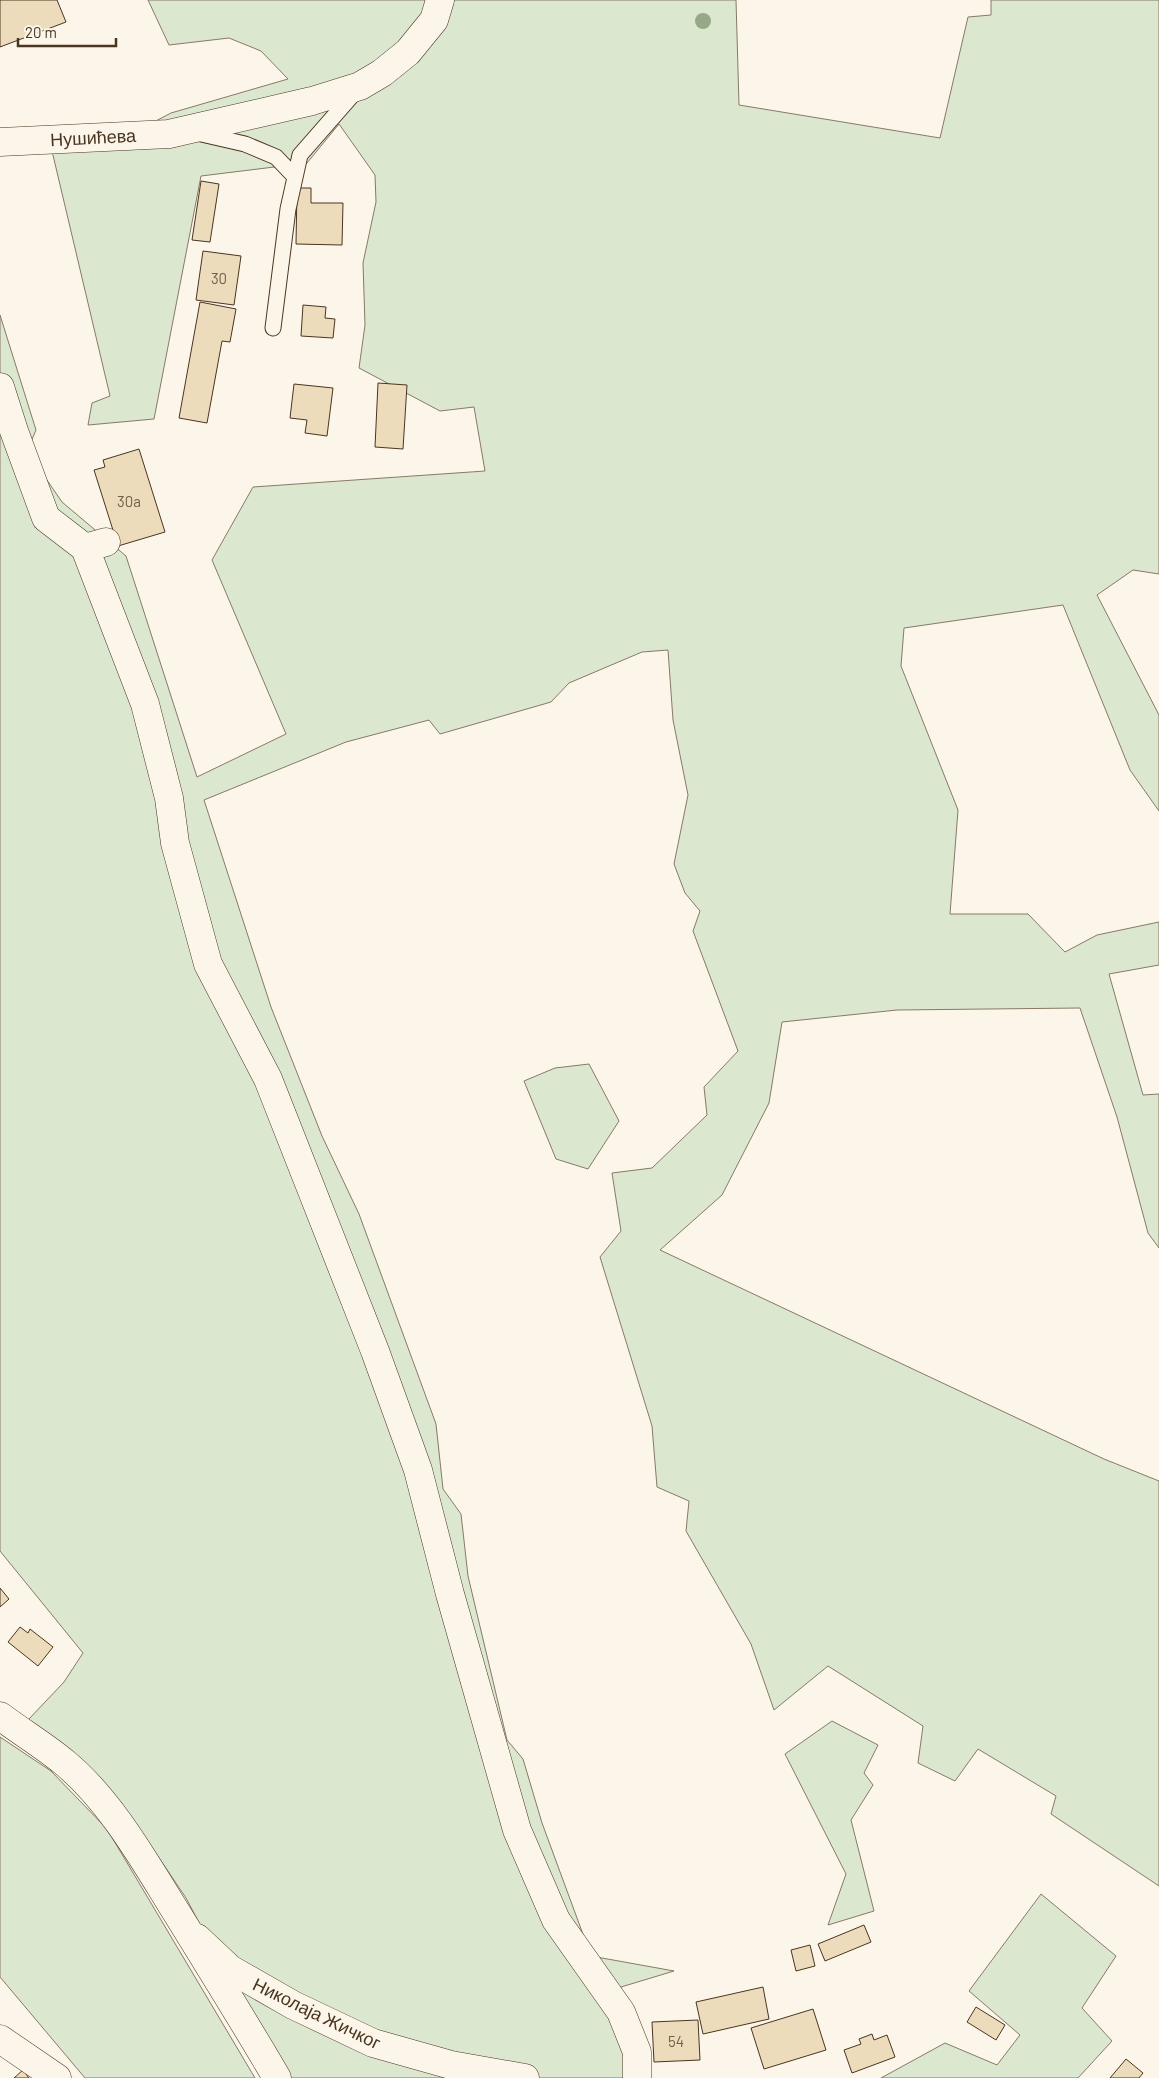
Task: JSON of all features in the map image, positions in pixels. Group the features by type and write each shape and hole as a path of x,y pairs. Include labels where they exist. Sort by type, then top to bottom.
{"street":[{"name":"Нушићева","path":"0,142 169,134 312,101 360,86 382,73 408,52 434,20 440,0"},
{"path":"0,388 46,518 96,545 145,704 169,798 175,842 208,964 268,1080 375,1351 418,1470 450,1594 516,1830 556,1920 622,2012 637,2052 637,2078"},
{"name":"Николаја Жичког","path":"0,1716 65,1764 84,1783 122,1828 185,1926 277,2078"},
{"name":"Николаја Жичког","path":"185,1926 230,1969 293,2005 373,2043 450,2065 525,2078"},
{"path":"0,2039 57,2078"}],"lane":[{"name":"Нушићева","path":"273,328 288,209 300,155 360,86"},
{"name":"Нушићева","path":"186,130 245,144 276,157 295,177"}],"green space":[{"path":"148,0 736,0 739,105 940,138 968,17 991,15 991,0 1159,0 1159,574 1133,570 1097,595 1159,715 1159,811 1130,770 1063,605 904,628 901,666 958,810 950,914 1028,914 1065,952 1097,935 1159,922 1159,965 1109,974 1143,1095 1159,1094 1159,1248 1148,1233 1117,1117 1080,1008 897,1010 782,1022 769,1103 722,1195 660,1250 1104,1459 1159,1481 1159,1886 1051,1814 1056,1796 978,1749 955,1781 918,1763 923,1726 828,1666 774,1710 751,1644 686,1531 689,1501 657,1487 652,1426 600,1257 621,1231 612,1173 652,1168 707,1115 704,1087 738,1051 693,931 700,911 685,893 674,864 688,795 673,720 668,650 642,652 569,683 551,702 440,734 429,720 346,742 204,800 271,1007 322,1136 359,1214 436,1424 443,1489 461,1514 468,1576 507,1740 523,1759 542,1823 591,1956 674,1971 621,1987 640,2078 289,2078 238,1997 186,1898 135,1822 82,1760 28,1720 64,1682 83,1653 0,1551 0,315 36,430 27,451 62,502 126,556 197,777 286,734 212,560 253,487 485,471 474,407 440,411 359,368 365,325 363,263 376,202 375,175 339,124 307,163 201,176 154,419 88,425 92,403 110,396 52,151 150,124 171,113 288,79 261,51 229,38 169,45"},
{"path":"589,1064 619,1121 588,1169 556,1159 524,1081 555,1068"},
{"path":"832,1721 878,1745 864,1773 873,1785 851,1820 874,1911 828,1925 846,1874 785,1754"},
{"path":"0,1737 51,1771 107,1829 255,2078 85,2078 0,1977"},
{"path":"1041,1894 1116,1956 1082,2008 1112,2041 1078,2078 881,2078 945,2043 997,2065 1020,2035 969,1991"}],"building":[{"path":"0,0 57,0 66,22 0,47"},
{"path":"201,181 219,184 210,242 192,240"},
{"path":"297,188 311,188 311,203 343,203 342,245 296,244"},
{"path":"203,251 241,256 234,305 196,300"},
{"path":"200,302 236,309 230,342 222,341 207,423 179,418"},
{"path":"303,305 326,307 325,318 335,319 333,338 301,336"},
{"path":"378,383 407,385 403,449 375,447"},
{"path":"294,384 333,388 327,436 305,433 307,420 290,418"},
{"path":"139,449 165,532 118,546 94,470 105,467 103,460"},
{"path":"0,1588 9,1599 0,1607"},
{"path":"20,1627 28,1633 30,1629 53,1647 38,1666 8,1642"},
{"path":"864,1925 871,1942 825,1961 818,1944"},
{"path":"810,1945 815,1966 796,1971 791,1950"},
{"path":"763,1987 769,2019 703,2034 696,2002"},
{"path":"976,2007 1005,2025 996,2040 967,2022"},
{"path":"813,2009 826,2050 764,2069 751,2028"},
{"path":"698,2020 700,2060 654,2062 652,2022"},
{"path":"872,2034 874,2040 887,2035 895,2057 852,2073 844,2050 861,2044 859,2039"},
{"path":"1126,2059 1143,2073 1139,2078 1110,2078"},
{"path":"23,2070 29,2078 14,2078"}]}
